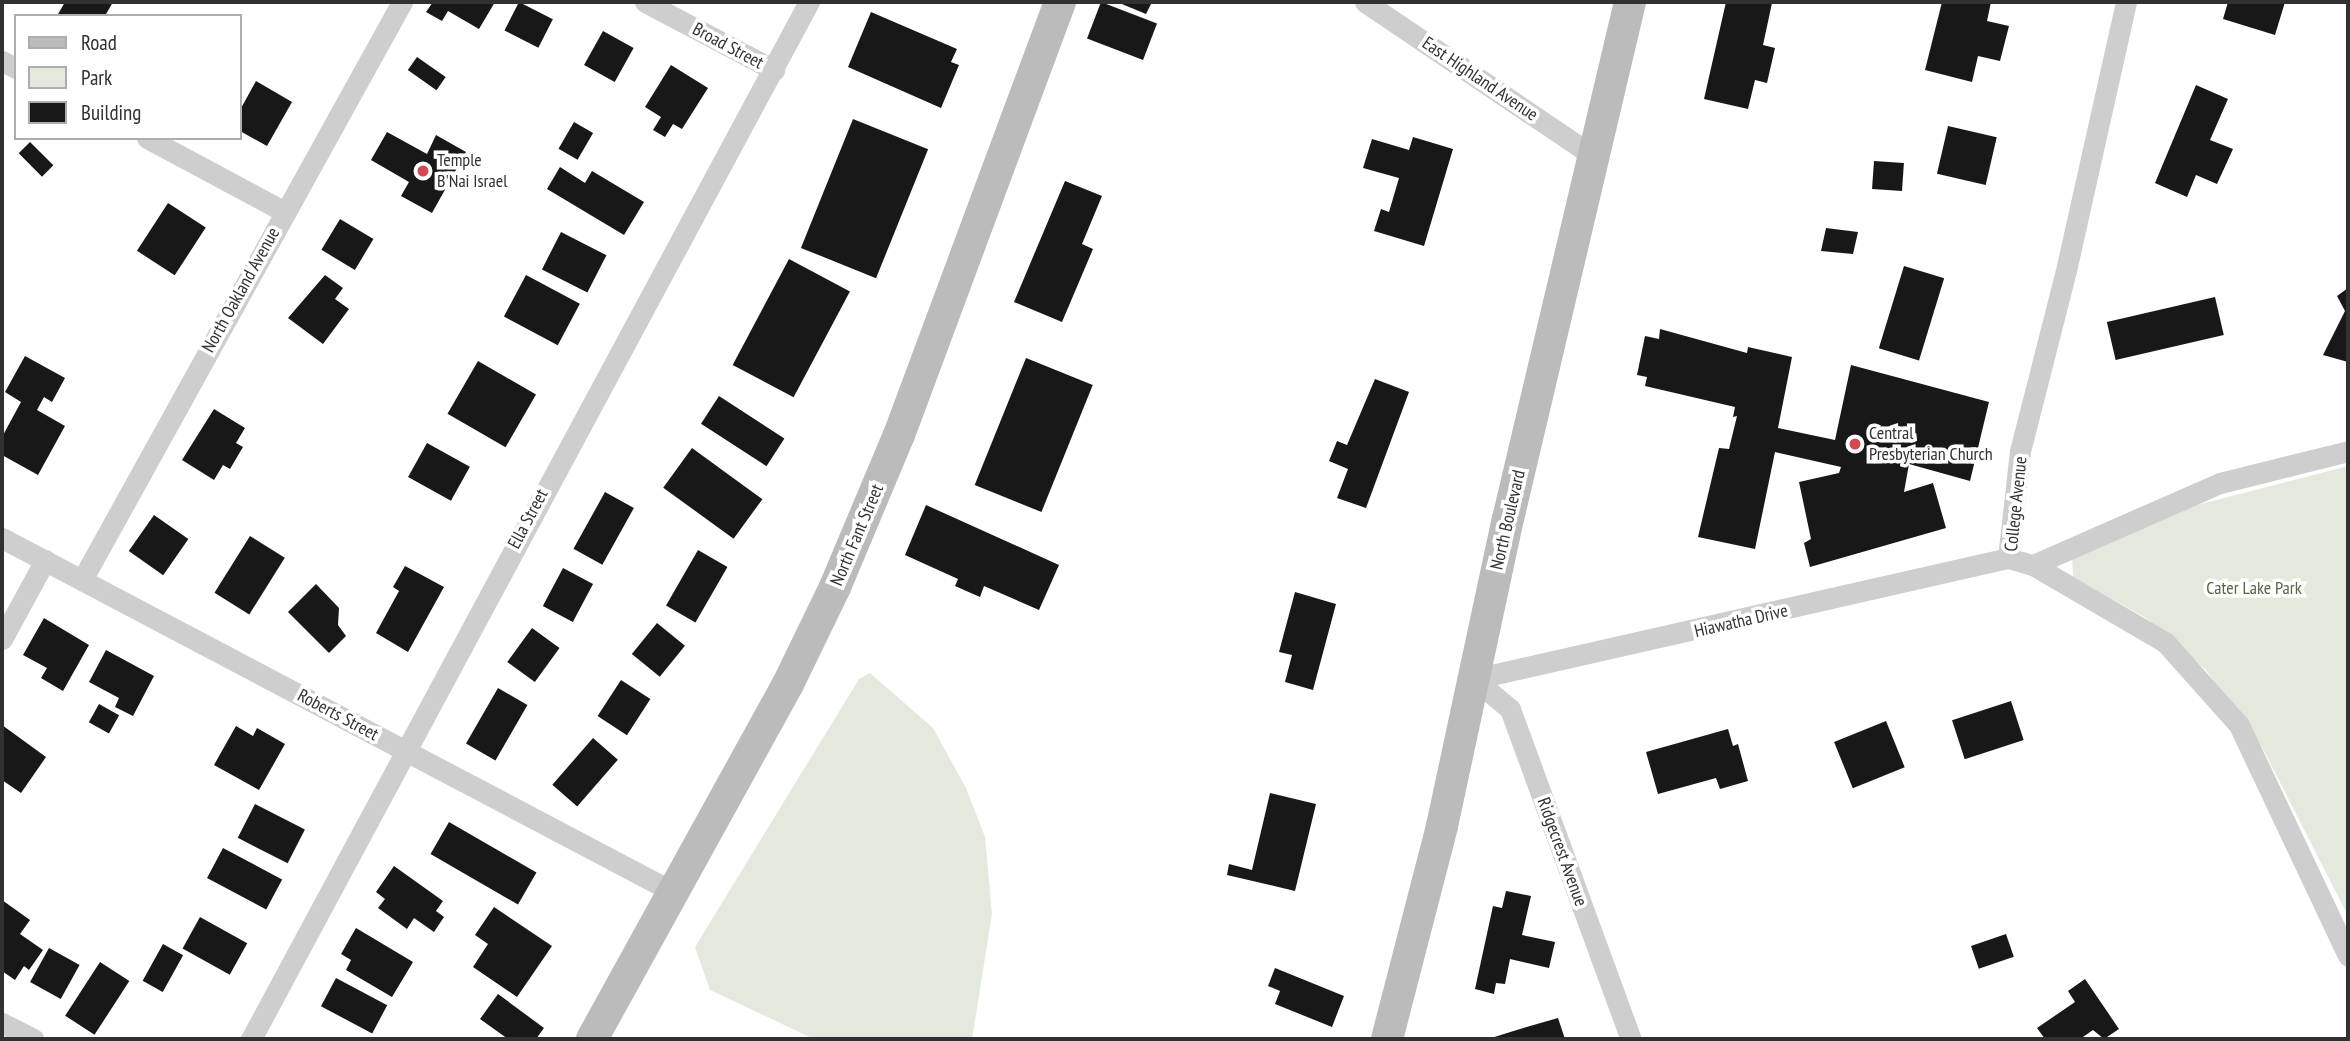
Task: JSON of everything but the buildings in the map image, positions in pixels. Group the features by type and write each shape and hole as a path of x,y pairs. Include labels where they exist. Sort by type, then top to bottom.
{"main road":[{"name":"North Fant Street","path":"592,1039 788,684 867,513 1060,2"},
{"name":"North Boulevard","path":"1387,1039 1442,826 1630,2"}],"street":[{"name":"North Oakland Avenue","path":"82,580 402,2"},
{"name":"Broad Street","path":"645,2 774,70"},
{"name":"Ella Street","path":"251,1039 809,2"},
{"name":"East Highland Avenue","path":"1364,2 1595,157"},
{"name":"College Avenue","path":"2126,2 2067,266 2020,451 2008,558 2033,565 2165,642 2239,725 2348,956"},
{"path":"151,140 285,212"},
{"path":"2033,565 2220,483 2348,451"},
{"name":"Roberts Street","path":"2,538 675,893"},
{"name":"Hiawatha Drive","path":"1474,679 2008,558"},
{"path":"2,639 45,560"},
{"name":"Ridgecrest Avenue","path":"1474,679 1510,709 1631,1039"},
{"path":"2,1023 33,1039"}],"green space":[{"name":"Cater Lake Park","path":"2348,466 2348,916 2262,747 2206,670 2146,618 2073,577 2072,558 2197,505"},
{"path":"870,673 933,728 966,788 985,837 992,914 972,1039 814,1039 710,990 695,947 859,679"}],"place":[{"name":"Temple B'Nai Israel","path":"423,171"},
{"name":"Central Presbyterian Church","path":"1855,444"}]}
